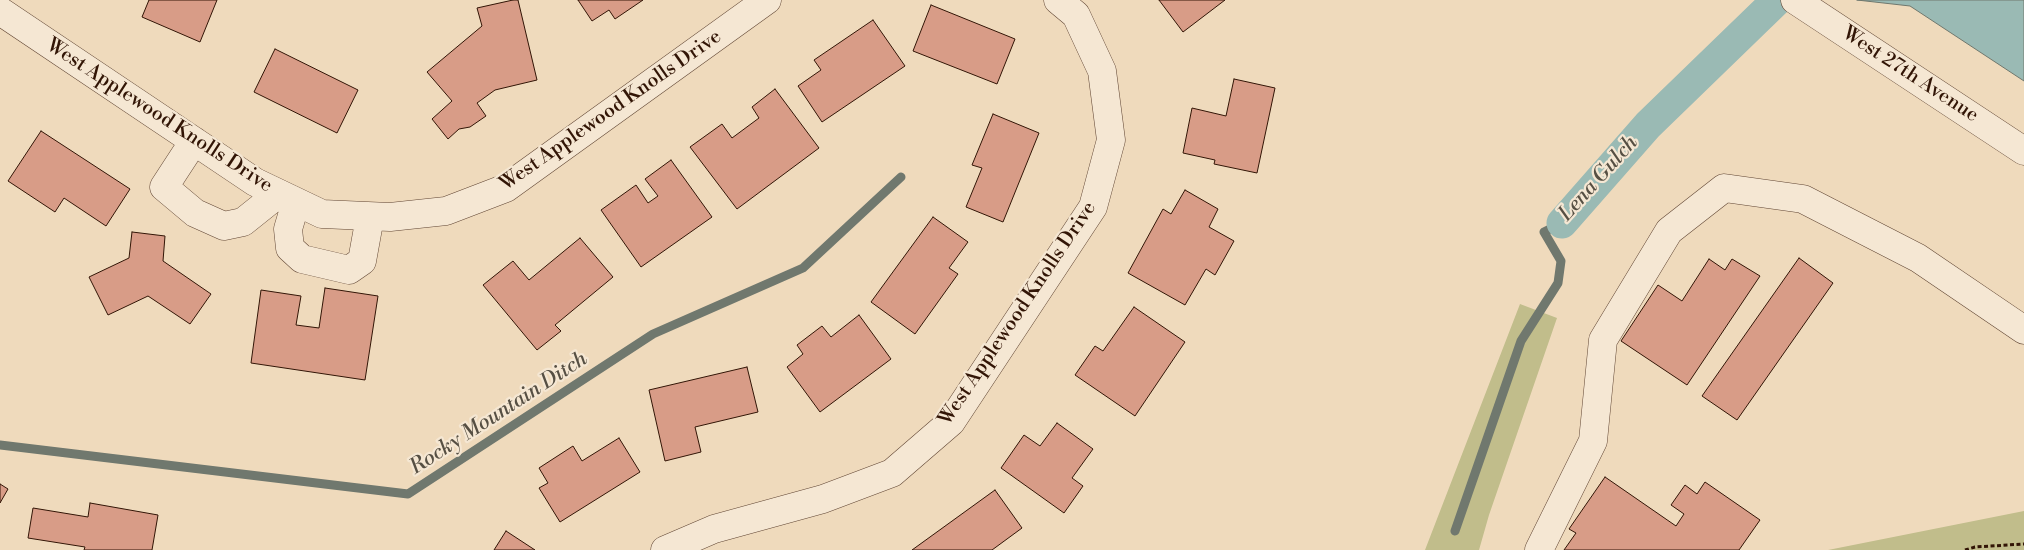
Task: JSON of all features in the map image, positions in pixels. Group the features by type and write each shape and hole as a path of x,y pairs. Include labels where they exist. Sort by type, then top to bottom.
{"street":[{"name":"West Applewood Knolls Drive","path":"0,11 255,182 322,214 390,217 446,211 506,188 767,0"},
{"name":"West Applewood Knolls Drive","path":"665,550 714,529 823,500 892,473 951,422 1093,207 1111,140 1102,71 1076,15 1058,0"},
{"name":"West 27th Avenue","path":"1795,0 2024,151"},
{"path":"194,141 164,187 195,212 224,226 243,222 287,198 290,248 302,260 348,270 362,262 370,217"},
{"path":"1539,550 1593,441 1603,340 1669,231 1724,188 1804,199 1918,258 2024,330"}],"path":[{"path":"1965,550 1975,547 2024,544"}],"shaded area":[{"path":"1520,304 1557,318 1489,515 1479,550 1425,550"},
{"path":"2024,511 2024,550 1828,550"}],"water":[{"path":"1857,0 2024,0 2024,81 1910,6"}],"building":[{"path":"149,0 217,0 200,42 142,17"},
{"path":"518,0 537,80 495,90 477,103 486,116 470,127 459,129 448,139 432,119 452,101 427,72 482,26 477,8"},
{"path":"578,0 643,0 615,19 609,10 592,21"},
{"path":"1159,0 1225,0 1183,32"},
{"path":"931,5 1015,39 997,84 913,51"},
{"path":"873,20 905,66 822,122 798,86 821,70 814,60"},
{"path":"275,49 358,90 337,133 254,92"},
{"path":"1234,79 1275,88 1257,173 1214,164 1215,160 1183,153 1192,108 1226,116"},
{"path":"775,89 819,148 737,209 690,147 722,124 732,138 759,118 752,107"},
{"path":"993,114 1039,133 1003,222 966,207 982,168 972,165"},
{"path":"41,131 130,189 106,226 64,198 55,212 8,181"},
{"path":"671,160 712,217 641,267 601,210 636,185 648,203 658,196 645,179"},
{"path":"1185,190 1218,209 1209,227 1234,241 1215,275 1206,269 1185,305 1128,273 1163,209 1171,214"},
{"path":"933,217 968,242 949,268 958,274 915,334 871,302"},
{"path":"132,232 165,236 163,261 211,294 190,324 148,296 108,315 89,277 129,258"},
{"path":"580,238 613,277 555,325 561,331 537,350 483,285 513,261 529,280"},
{"path":"1799,258 1833,283 1737,420 1702,396"},
{"path":"1709,259 1725,270 1732,259 1760,276 1687,385 1621,341 1658,285 1682,301"},
{"path":"325,288 378,296 365,380 251,363 261,290 301,296 296,325 319,328"},
{"path":"1134,307 1185,342 1135,416 1075,375 1095,346 1103,351"},
{"path":"859,315 891,359 820,412 787,367 803,354 797,345 822,326 831,337"},
{"path":"747,367 758,412 695,427 701,452 665,461 649,390"},
{"path":"1057,423 1093,449 1072,478 1083,486 1064,513 1001,468 1024,435 1040,446"},
{"path":"619,438 640,472 560,522 539,488 548,483 539,468 573,446 582,461"},
{"path":"1605,477 1676,526 1684,514 1671,505 1685,485 1697,494 1705,482 1760,520 1739,550 1564,550 1576,533 1569,529"},
{"path":"0,484 8,489 0,503"},
{"path":"995,490 1022,528 992,550 912,550"},
{"path":"90,503 158,515 152,550 84,550 85,547 28,538 33,508 88,517"},
{"path":"506,531 535,550 494,550"}],"waterway":[{"name":"Lena Gulch","path":"1562,223 1648,125 1777,0"},
{"name":"Rocky Mountain Ditch","path":"0,445 408,494 653,334 803,268 901,177"},
{"name":"Lena Gulch","path":"1455,531 1521,341 1558,283 1561,261 1544,232 1562,223"}]}
